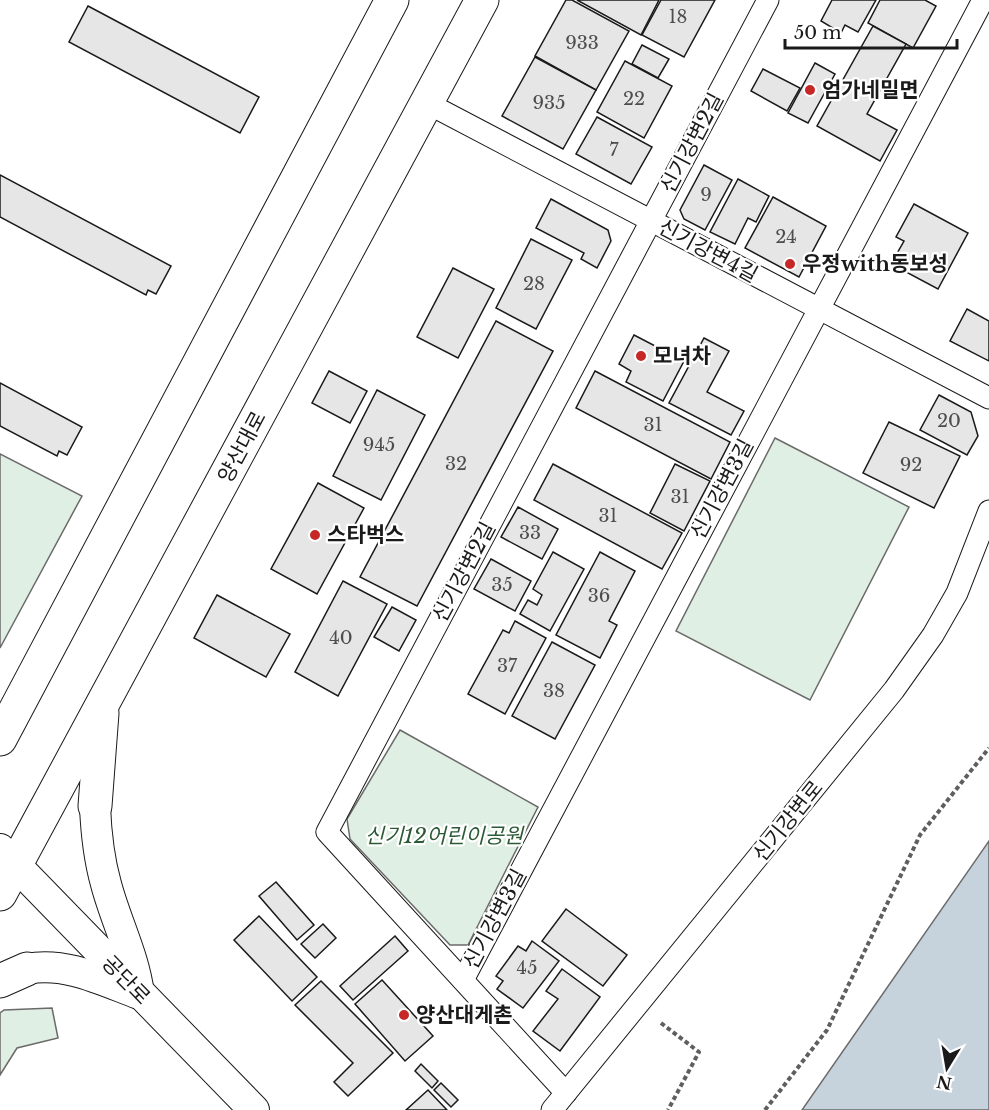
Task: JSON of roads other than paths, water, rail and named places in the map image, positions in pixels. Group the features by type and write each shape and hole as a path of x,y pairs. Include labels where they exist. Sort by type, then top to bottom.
{"main road":[{"path":"0,739 13,693 392,0"},
{"name":"양산대로","path":"0,894 8,857 103,706 482,0"},
{"path":"95,806 103,706"}],"street":[{"name":"신기강변2길","path":"566,1093 327,831 768,0"},
{"name":"신기강변3길","path":"463,980 983,0"},
{"name":"신기강변4길","path":"427,104 989,398"},
{"name":"신기강변로","path":"552,1110 894,690 933,635 957,593 989,510"},
{"path":"14,975 43,966 85,974 139,994 135,965 106,885 96,833 95,806"},
{"name":"공단로","path":"8,857 254,1110"}],"place":[{"name":"엄가네밀면","path":"810,90"},
{"name":"우정with동보성","path":"790,264"},
{"name":"모녀차","path":"641,356"},
{"name":"스타벅스","path":"315,535"},
{"name":"양산대게촌","path":"404,1015"}],"park label":[{"name":"신기12어린이공원","path":"444,836"}]}
